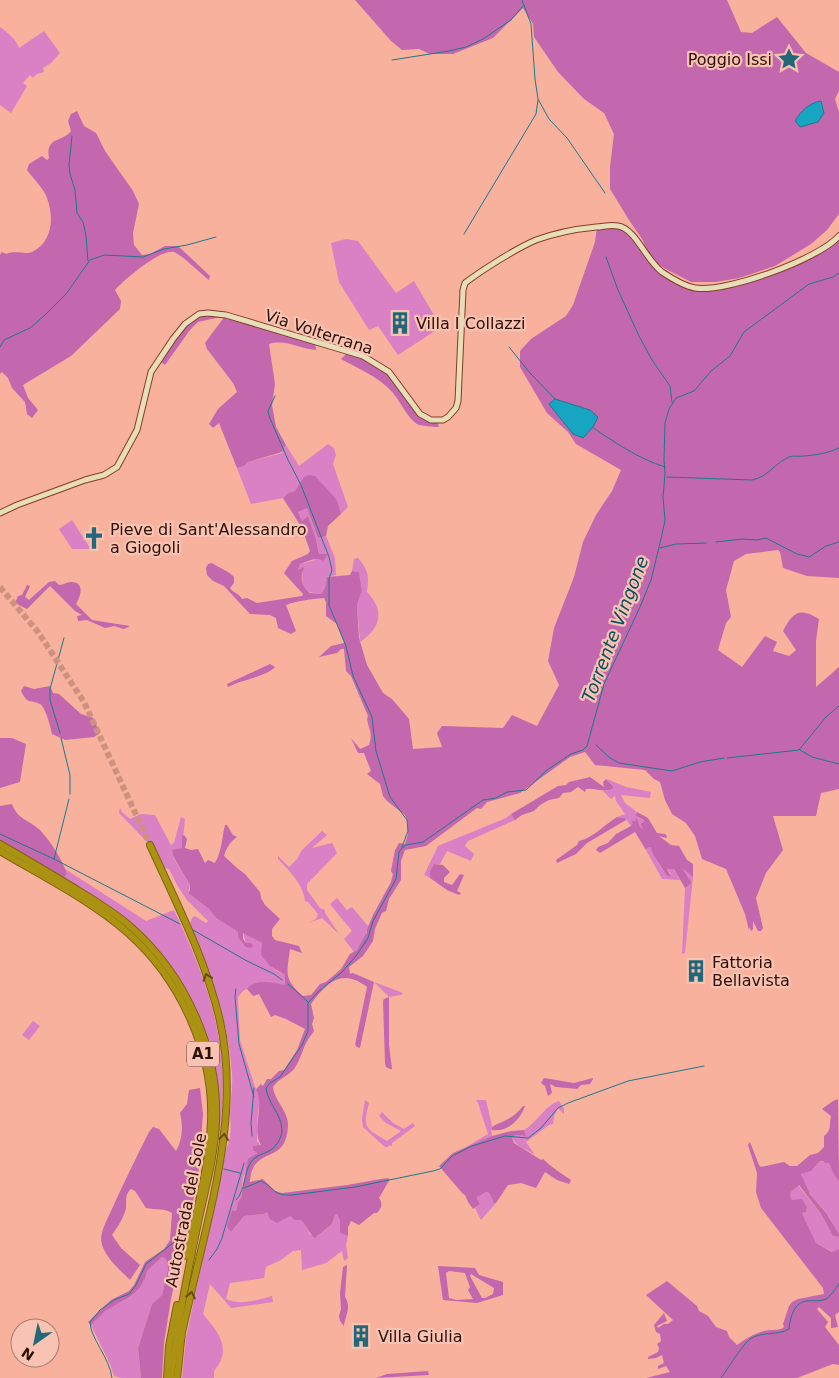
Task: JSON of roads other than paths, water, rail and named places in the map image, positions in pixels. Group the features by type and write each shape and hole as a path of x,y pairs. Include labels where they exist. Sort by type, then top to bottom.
{"highway":[{"name":"Autostrada del Sole","path":"0,844 98,902 130,926 146,941 170,970 195,1012 204,1036 214,1078 216,1102 215,1138 181,1304 171,1378"},
{"name":"Autostrada del Sole","path":"150,846 194,945 212,993 220,1022 227,1077 224,1136 210,1212 182,1332 177,1378"},
{"name":"Autostrada del Sole","path":"0,851 94,908 128,932 169,980 189,1016 199,1042 209,1079 211,1103 210,1137 169,1346 167,1378"}],"main road":[{"name":"Via Volterrana","path":"0,513 85,480 104,475 117,467 137,430 151,372 184,324 198,314 226,315 362,356 389,372 395,378 420,414 432,420 442,420 453,413 458,401 463,290 465,283 537,240 586,228 606,225 618,226 628,230 650,262 662,272 688,286 702,288 750,280 776,271 824,248 839,236"}],"water":[{"path":"821,101 824,113 818,122 800,127 795,121 800,114 809,106"},
{"path":"555,399 590,410 598,417 593,427 583,438 573,434 549,404"}],"waterway":[{"path":"522,0 531,24 538,99 549,119 567,138 605,193"},
{"path":"392,60 466,47 483,39 511,20 523,6"},
{"path":"464,234 536,114 538,100"},
{"path":"72,136 70,174 75,190 77,213 83,222 86,236 88,261"},
{"path":"0,347 4,340 30,328 45,315 66,294 90,260 104,255 143,257 164,249 216,237"},
{"path":"606,257 618,290 639,336 652,360 670,386 672,402"},
{"name":"Torrente Vingone","path":"236,1200 241,1192 251,1162 273,1148 281,1137 281,1123 266,1088 280,1077 302,1045 308,1031 308,1003 342,972 368,938 373,921 396,879 399,852 402,848 406,845 423,842 483,800 496,798 507,792 526,790 547,770 587,746 604,684 651,580 665,520 663,497 665,423 669,409 676,398 694,391 711,371 730,356 744,332 809,284 833,277 839,273"},
{"path":"509,347 555,399"},
{"path":"275,396 268,411 269,416 301,485 329,557 332,570 329,579 329,605 346,646 353,676 372,717 376,751 390,797 407,820 408,831 402,847"},
{"path":"592,427 636,455 665,467"},
{"path":"667,477 752,480 763,476 789,457 818,454 839,448"},
{"path":"716,542 766,538 797,554 809,557 826,546 839,542"},
{"path":"660,548 676,544 706,543"},
{"path":"60,733 50,700 50,689 64,638"},
{"path":"727,758 799,750 826,717 839,706"},
{"path":"61,738 70,775 70,794"},
{"path":"596,745 610,758 619,763 672,771 700,762 724,758"},
{"path":"800,750 812,757 839,764"},
{"path":"54,859 69,799"},
{"path":"0,834 54,859 180,924"},
{"path":"193,930 282,980"},
{"path":"288,984 308,1002"},
{"path":"236,989 239,1044 254,1097"},
{"path":"244,1188 261,1181 278,1193 292,1195 355,1187 433,1171 440,1169 452,1156 472,1146 505,1136 528,1138 541,1128 558,1108 568,1103 628,1081 704,1066"},
{"path":"252,1136 251,1123 254,1088"},
{"path":"209,1260 222,1238 244,1163"},
{"path":"224,1169 240,1173"},
{"name":"Torrente Vingone","path":"112,1378 108,1363 93,1335 90,1322 100,1310 114,1300 129,1294 136,1285 146,1264 177,1240"},
{"path":"721,1378 739,1351 750,1339 759,1335 789,1329 790,1320 799,1304 826,1299 839,1284"}],"tunnel":[{"path":"0,587 38,632 84,702 150,845"}],"place":[{"name":"Poggio Issi","path":"789,59"},
{"name":"Villa I Collazzi","path":"400,323"},
{"name":"Pieve di Sant'Alessandro a Giogoli","path":"94,538"},
{"name":"Fattoria Bellavista","path":"696,971"},
{"name":"Villa Giulia","path":"361,1336"}]}
